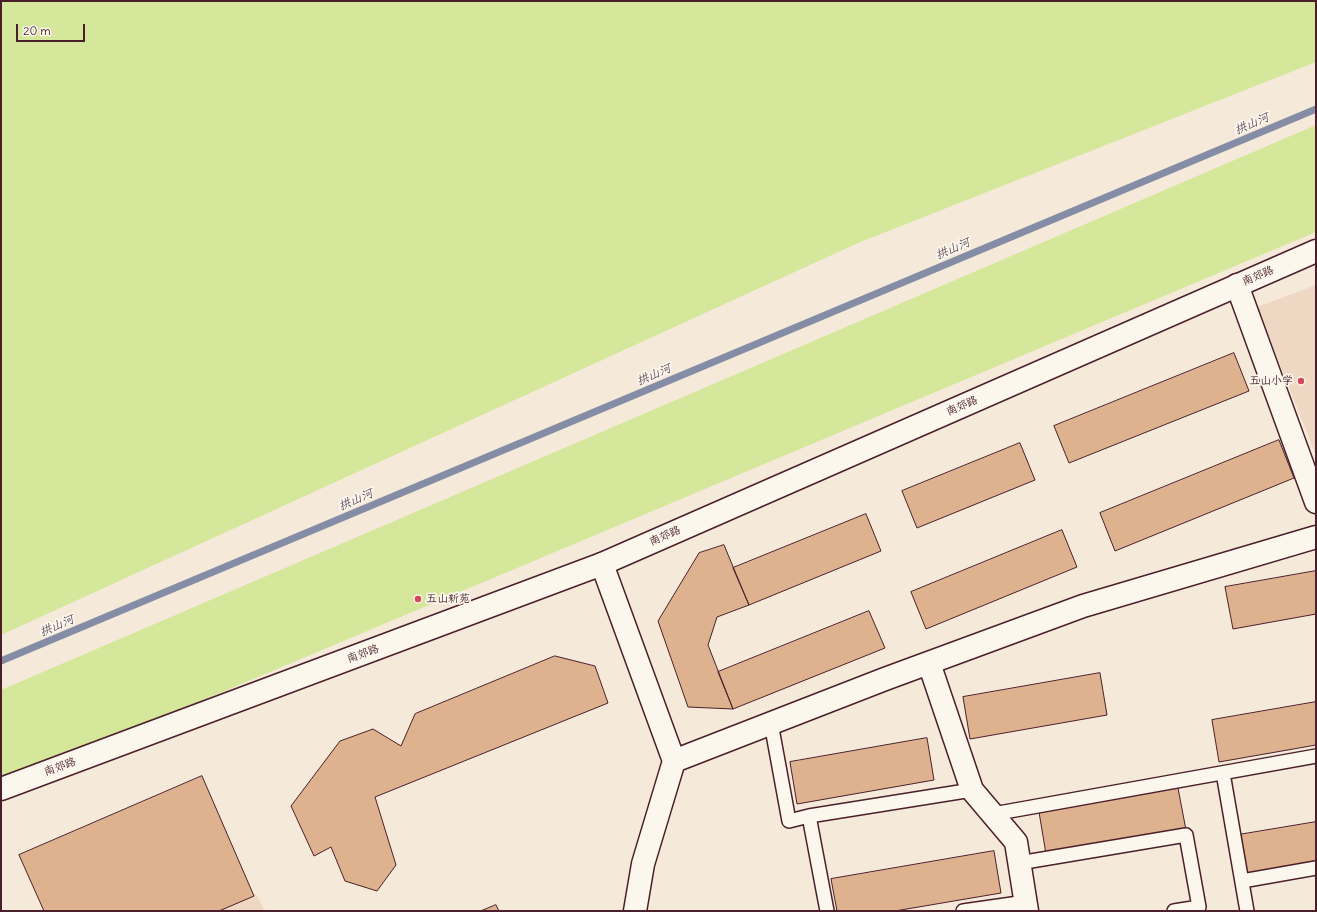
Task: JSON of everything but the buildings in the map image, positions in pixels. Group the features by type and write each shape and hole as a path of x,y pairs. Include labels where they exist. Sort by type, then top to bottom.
{"street":[{"name":"南郊路","path":"1,789 602,564 1316,251"},
{"path":"1237,285 1316,502"},
{"path":"674,761 929,663 1083,606 1316,537"},
{"path":"602,564 674,761 643,864 635,911"},
{"path":"929,663 972,790 1016,842 1027,906"}],"lane":[{"path":"771,724 788,821 809,816 972,790"},
{"path":"993,814 1316,756"},
{"path":"1223,773 1247,911"},
{"path":"809,816 827,911"},
{"path":"1019,863 1186,835 1199,907 1174,911"},
{"path":"1242,881 1316,868"},
{"path":"963,911 1027,906"}],"shaded area":[{"name":"五山小学","path":"1316,285 1316,455 1257,307"},
{"path":"256,894 265,911 218,911"}],"green space":[{"path":"1,1 1316,1 1316,62 858,243 1,635"},
{"path":"1316,125 1316,232 1,785 1,690"}],"waterway":[{"name":"拱山河","path":"1,661 1316,109"}],"place":[{"name":"五山小学","path":"1301,381"},
{"name":"五山新苑","path":"418,599"}]}
